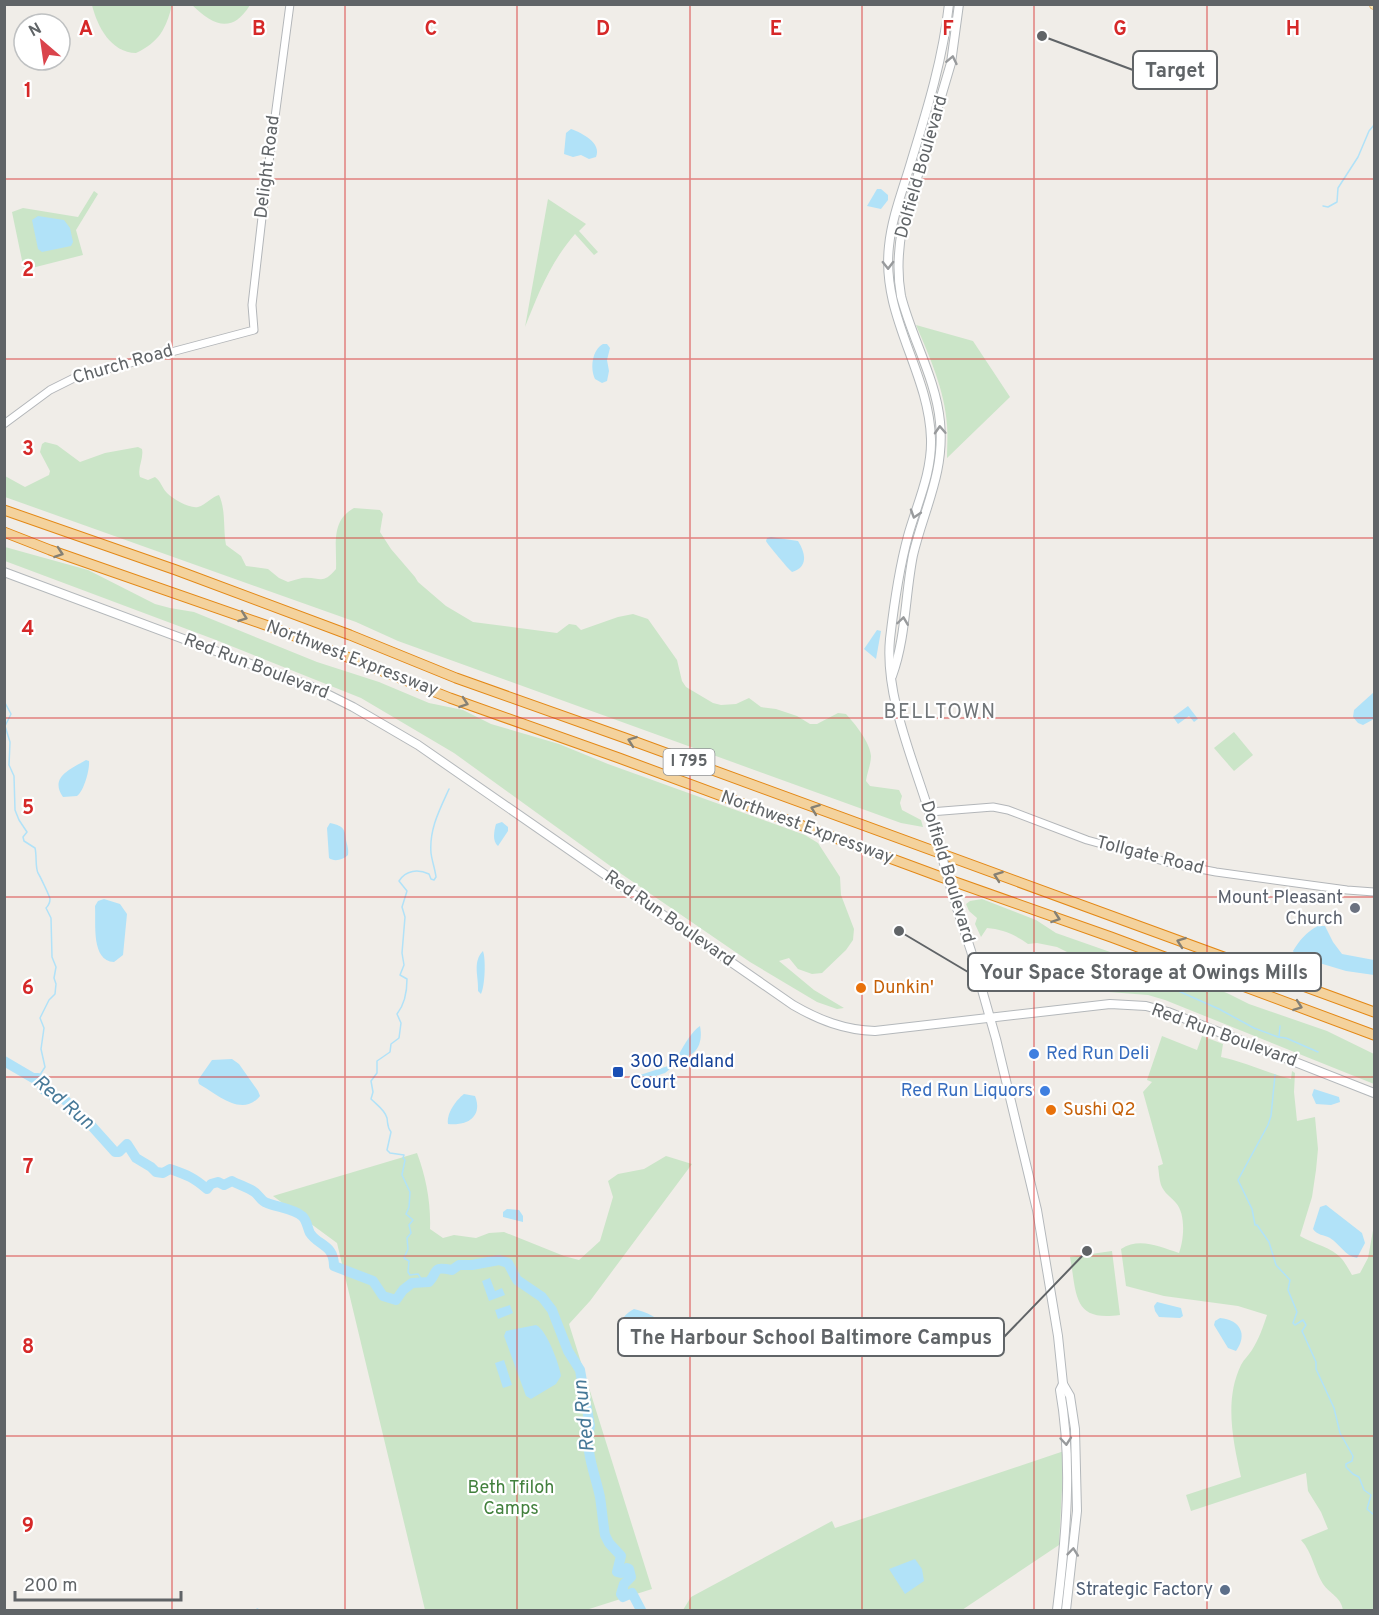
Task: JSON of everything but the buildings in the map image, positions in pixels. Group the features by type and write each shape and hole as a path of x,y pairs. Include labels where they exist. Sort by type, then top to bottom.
{"highway":[{"name":"Northwest Expressway","path":"4,510 176,570 350,635 456,678 1374,1012"},
{"name":"Northwest Expressway","path":"4,532 274,628 450,698 620,758 941,878 1111,937 1374,1035"}],"main road":[{"name":"Dolfield Boulevard","path":"949,4 937,76 892,226 889,245 891,300 926,404 931,438 926,480 909,534 900,574 890,639 892,678 898,714 971,951 1008,1088 1037,1210 1058,1336 1063,1384 1070,1396 1076,1429 1077,1511 1066,1611"},
{"name":"Dolfield Boulevard","path":"892,678 900,646 913,555 937,476 941,440 936,401 901,296 898,273 899,248 902,230 951,63 959,4"},
{"name":"Red Run Boulevard","path":"4,572 293,678 353,707 418,745 793,1005 817,1018 844,1027 875,1030 1110,1004 1132,1004 1154,1007 1374,1093"},
{"name":"Dolfield Boulevard","path":"1057,1611 1066,1539 1068,1494 1068,1465 1060,1390 1063,1384"}],"street":[{"name":"Delight Road","path":"254,330 252,305 261,221 290,4"},
{"name":"Church Road","path":"4,424 50,390 74,378 254,330"},
{"name":"Tollgate Road","path":"930,812 993,807 1008,810 1087,840 1174,864 1216,872 1374,892"}],"green space":[{"path":"92,4 172,5 160,34 144,49 136,53 119,48 106,37 97,21"},
{"path":"192,5 250,5 236,20 222,24 208,18"},
{"path":"94,191 98,194 76,230 83,255 24,270 12,212 23,208 78,217"},
{"path":"548,199 586,224 579,231 598,252 594,255 575,234 552,267 525,327"},
{"path":"916,325 973,341 1010,397 947,458 946,412 943,399 936,374"},
{"path":"45,442 57,445 80,462 105,453 138,447 142,449 140,477 148,480 155,477 170,495 182,503 195,507 219,495 223,507 226,545 241,556 246,566 268,569 288,582 302,578 324,579 331,574 336,569 336,535 346,513 354,508 380,510 383,514 380,532 418,582 446,606 473,622 557,633 569,624 576,625 581,630 633,614 648,619 677,660 682,681 686,687 713,703 736,704 749,698 761,707 797,716 810,724 817,724 838,713 846,714 862,734 870,751 871,759 866,781 870,786 899,790 902,796 900,803 902,810 921,820 923,827 901,823 398,641 356,622 5,497 5,476 25,487 49,475 50,471 40,452"},
{"path":"5,547 88,570 155,604 194,612 317,662 379,682 429,703 463,710 491,724 559,744 805,835 818,843 840,877 841,895 854,929 853,940 822,973 812,974 798,969 789,958 779,961 814,990 844,1008 837,1009 817,1002 750,962 620,873 454,753 361,698 216,640 5,561"},
{"path":"1234,732 1253,755 1234,771 1214,748"},
{"path":"982,899 1036,920 1056,933 1327,1031 1374,1054 1374,1084 1165,1000 1148,995 1109,992 1104,981 1110,979 1109,975 1099,969 1096,962 1087,958 1077,957 1057,947 1037,943 1028,944 1014,935 998,930 987,928 981,937 975,924 977,918 969,911 966,904"},
{"path":"1162,1036 1197,1050 1202,1036 1223,1044 1221,1057 1291,1079 1292,1071 1295,1073 1297,1121 1315,1117 1318,1149 1312,1197 1300,1236 1338,1255 1352,1275 1360,1273 1368,1258 1374,1225 1374,1610 1343,1610 1340,1602 1320,1579 1308,1550 1301,1540 1328,1529 1308,1491 1306,1473 1191,1511 1186,1495 1241,1477 1233,1435 1231,1406 1233,1392 1241,1365 1257,1342 1267,1315 1238,1306 1164,1296 1126,1286 1121,1249 1128,1245 1142,1243 1179,1253 1182,1241 1183,1227 1179,1208 1161,1185 1158,1166 1163,1164 1143,1092 1152,1082 1147,1080"},
{"name":"Beth Tfiloh Camps","path":"417,1153 427,1190 430,1229 443,1238 454,1235 476,1238 489,1233 504,1232 579,1260 600,1241 613,1197 608,1181 618,1174 644,1169 666,1156 692,1164 590,1301 569,1324 652,1589 586,1610 425,1610 337,1243 273,1196"},
{"path":"1112,1251 1120,1315 1093,1314 1085,1309 1076,1293 1070,1257"},
{"path":"1064,1451 1059,1545 962,1610 683,1610 691,1597 832,1521 835,1528"}],"water":[{"path":"571,129 594,143 596,157 589,159 581,155 573,157 564,154 566,133"},
{"path":"877,189 881,189 888,195 888,200 881,209 867,206"},
{"path":"38,216 64,220 70,228 73,242 71,246 42,252 38,249 32,220"},
{"path":"603,344 607,344 610,348 607,360 609,371 607,381 602,383 595,379 592,365 596,350"},
{"path":"771,537 798,541 804,555 801,567 792,572 790,570 766,541"},
{"path":"877,630 881,631 876,659 864,649"},
{"path":"1374,692 1374,719 1363,725 1358,723 1353,717 1354,710"},
{"path":"1188,706 1198,719 1194,722 1189,716 1178,724 1173,717"},
{"path":"86,760 89,761 89,769 82,790 77,796 63,797 59,790 60,779 68,770"},
{"path":"502,822 508,827 508,831 498,846 494,839 496,824"},
{"path":"330,823 340,826 345,832 348,855 341,859 329,858 327,828"},
{"path":"104,899 120,904 127,914 123,955 114,962 101,955 96,940 95,906 98,901"},
{"path":"1318,926 1325,926 1342,954 1374,960 1374,975 1346,971 1296,956 1293,951 1298,943"},
{"path":"483,951 485,973 481,994 478,991 477,965"},
{"path":"700,1026 701,1037 696,1050 683,1057 679,1054 691,1035"},
{"path":"232,1059 239,1064 258,1091 260,1096 253,1102 238,1105 221,1098 199,1084 198,1080 212,1060"},
{"path":"668,1066 670,1069 665,1073 640,1081 638,1077 640,1075"},
{"path":"1314,1089 1339,1097 1340,1102 1331,1105 1316,1104 1312,1095"},
{"path":"464,1094 475,1096 477,1109 475,1114 462,1123 448,1124 452,1108"},
{"path":"1326,1205 1362,1233 1365,1243 1357,1258 1349,1255 1334,1240 1313,1229 1320,1207"},
{"path":"507,1209 519,1210 523,1216 523,1222 503,1217 503,1212"},
{"path":"490,1278 495,1291 502,1288 505,1295 489,1301 482,1281"},
{"path":"1157,1302 1181,1308 1183,1316 1180,1318 1159,1317 1154,1306"},
{"path":"510,1305 513,1313 498,1319 495,1310"},
{"path":"634,1309 656,1318 665,1329 622,1336 618,1331 619,1324 625,1315"},
{"path":"1220,1318 1233,1322 1240,1329 1240,1345 1236,1351 1228,1348 1214,1325 1215,1321"},
{"path":"536,1325 548,1340 561,1376 556,1384 531,1399 526,1396 504,1336 506,1331"},
{"path":"504,1360 512,1385 503,1388 495,1363"},
{"path":"915,1559 922,1569 924,1581 905,1594 889,1569"}],"waterway":[{"path":"1323,206 1328,207 1337,202 1338,188 1358,157 1374,125"},
{"path":"4,701 11,714 5,726 10,742 9,765 14,776 15,810 27,832 23,837 24,841 35,848 37,870 50,899 46,908 51,918 52,957 56,967 54,978 56,984 55,994 49,1000 40,1018 44,1028 41,1049 45,1067 38,1078"},
{"path":"424,1283 418,1274 410,1275 409,1261 404,1258 408,1249 407,1238 411,1233 409,1225 413,1220 406,1214 410,1192 402,1175 404,1155 390,1153 387,1150 391,1132 384,1112 371,1099 373,1092 371,1081 377,1073 377,1061 390,1052 391,1044 399,1038 401,1023 397,1014 406,993 407,979 400,975 404,965 402,953 405,917 402,907 407,891 399,881 405,875 421,871 429,874 431,879 434,880 436,877 431,853 432,836 436,819 449,789"},
{"path":"1129,973 1140,974 1219,1009 1254,1028 1286,1038 1318,1052"},
{"path":"1279,1037 1280,1026"},
{"name":"Red Run","path":"4,1061 33,1078 38,1078 43,1089 64,1099 77,1118 89,1123 115,1152 119,1152 127,1144 136,1158 156,1172 163,1173 170,1169 190,1177 207,1189 211,1184 218,1182 224,1185 232,1181 255,1192 265,1202 299,1214 305,1220 313,1237 329,1249 334,1266 373,1281 383,1296 396,1300 412,1283 429,1282 438,1269 452,1270 459,1265 499,1260 508,1263 517,1280 542,1297 552,1310 568,1351 580,1370 590,1426 589,1453 600,1497 605,1535 621,1556 617,1572 621,1573 629,1569 631,1577 624,1584 621,1594 623,1597 632,1593 641,1610"},
{"path":"1275,1075 1268,1125 1238,1180 1252,1209 1255,1225 1269,1242 1276,1265 1290,1280 1288,1290 1297,1312 1293,1323 1295,1325 1303,1320 1306,1325 1302,1331 1334,1408 1340,1433 1353,1456 1352,1461 1346,1464 1346,1467 1359,1477 1364,1490 1371,1495 1367,1509 1374,1515"}],"place":[{"name":"Target","path":"1042,36"},
{"name":"Mount Pleasant Church","path":"1355,908"},
{"name":"Your Space Storage at Owings Mills","path":"899,931"},
{"name":"Dunkin'","path":"861,988"},
{"name":"Red Run Deli","path":"1034,1054"},
{"name":"300 Redland Court","path":"618,1072"},
{"name":"Red Run Liquors","path":"1045,1091"},
{"name":"Sushi Q2","path":"1051,1110"},
{"name":"The Harbour School Baltimore Campus","path":"1087,1251"},
{"name":"Strategic Factory","path":"1225,1590"}],"district":[{"name":"BELLTOWN","path":"940,713"}]}
